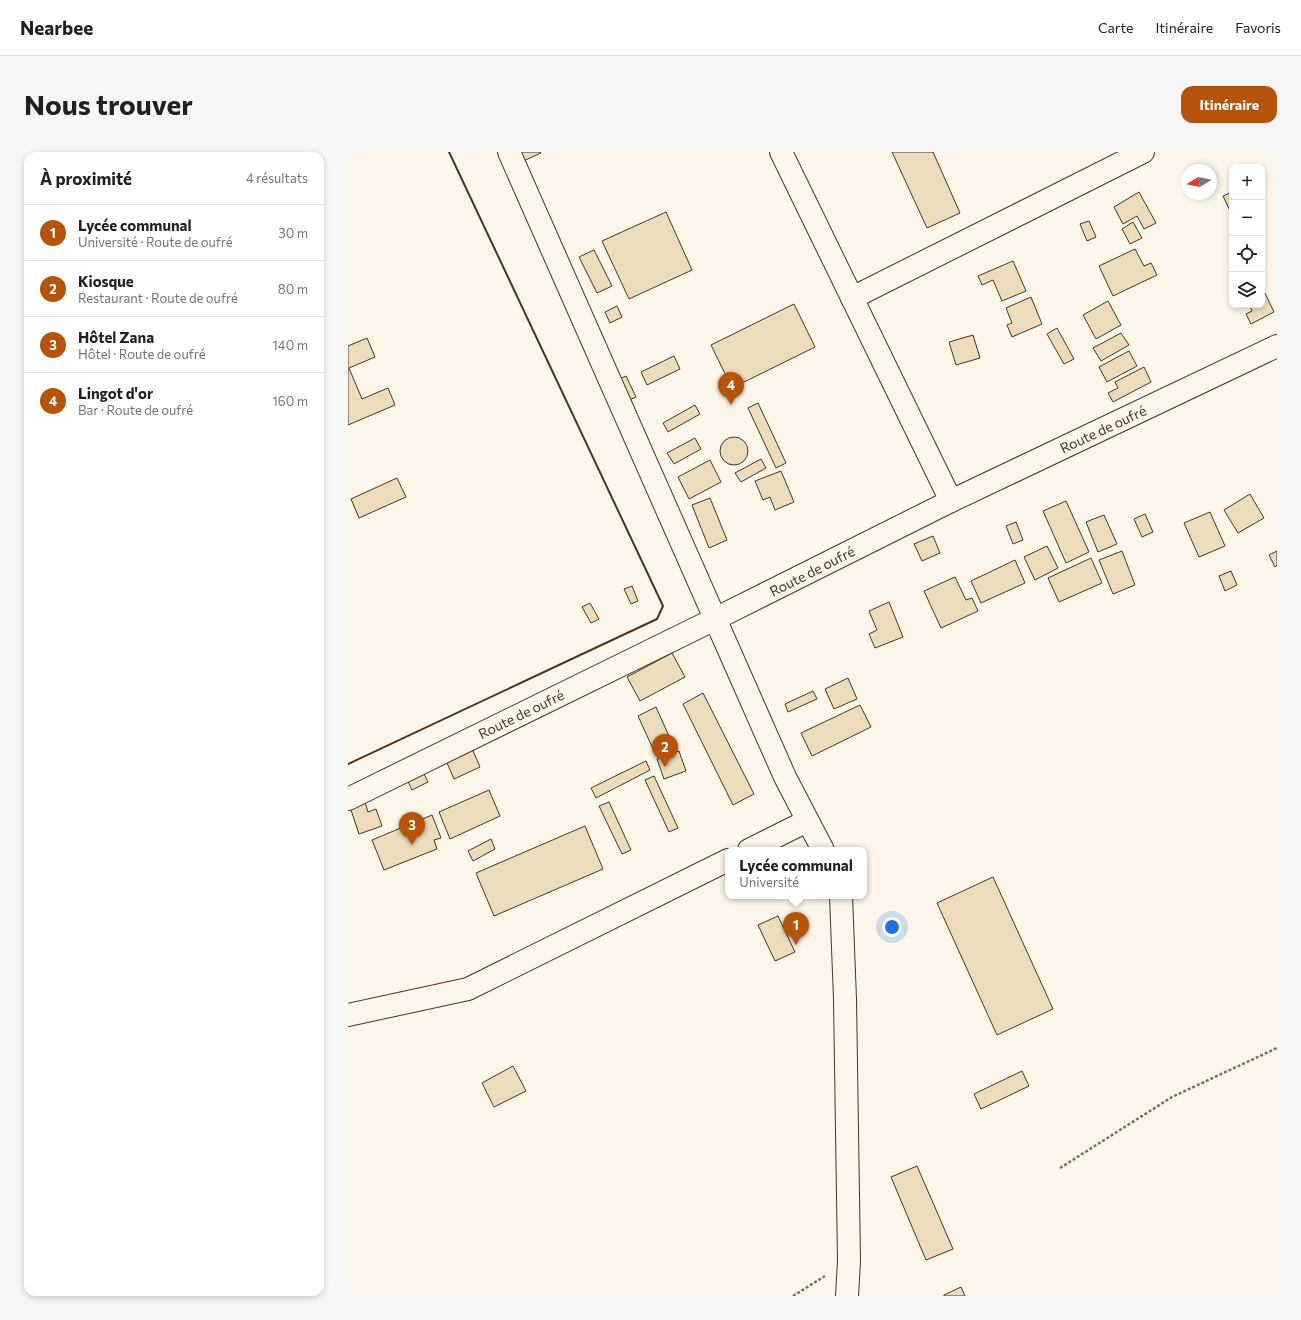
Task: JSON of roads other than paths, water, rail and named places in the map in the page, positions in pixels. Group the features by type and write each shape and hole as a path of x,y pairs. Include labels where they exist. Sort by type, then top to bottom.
{"street":[{"path":"509,152 785,778 821,847"},
{"path":"781,152 951,501"},
{"path":"852,298 1143,152"},
{"name":"Route de oufré","path":"348,799 715,619 951,501 1277,346"},
{"path":"755,847 807,821"},
{"path":"348,1014 468,990 725,862"},
{"path":"841,899 845,999 849,1261 847,1296"}],"place":[{"name":"Lingot d'or","path":"731,405"},
{"name":"Kiosque","path":"665,767"},
{"name":"Hôtel Zana","path":"412,845"},
{"name":"Lycée communal","path":"796,945"}]}
